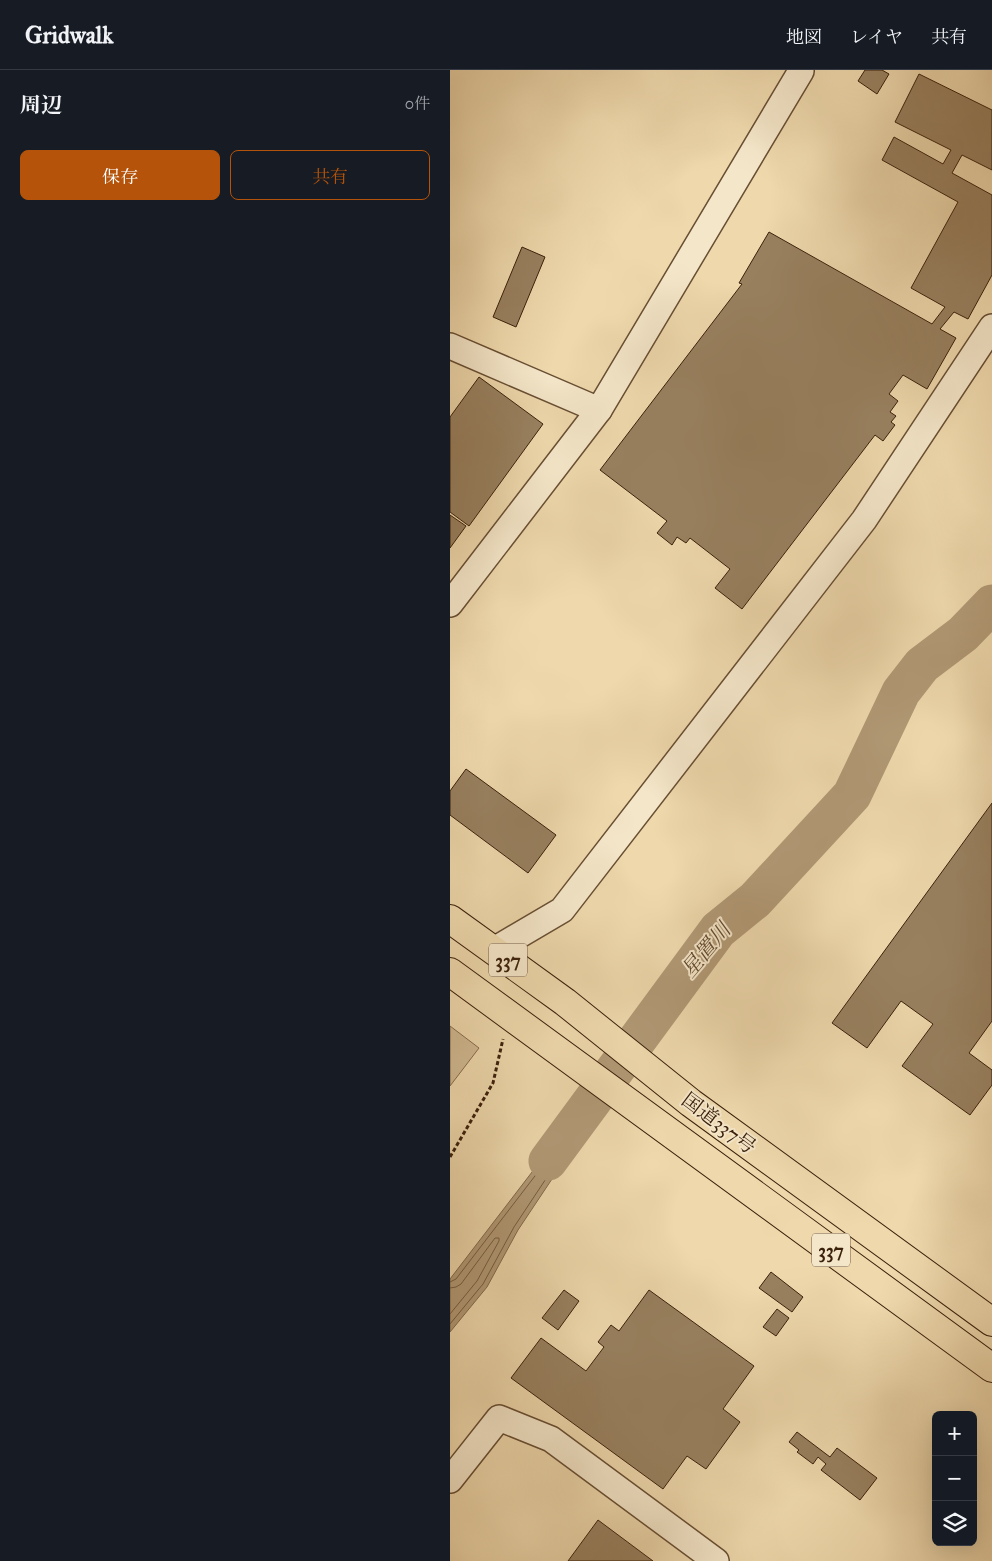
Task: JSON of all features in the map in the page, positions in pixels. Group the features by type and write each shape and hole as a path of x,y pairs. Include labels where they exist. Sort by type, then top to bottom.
{"highway":[{"name":"国道337号","path":"450,920 565,1002 691,1103 992,1322"},
{"name":"国道337号","path":"450,972 992,1368"}],"street":[{"path":"450,604 599,410 801,71"},
{"path":"494,950 562,910 864,520 992,326"},
{"path":"450,346 599,410"},
{"path":"450,1480 499,1418 552,1439 716,1561"}],"path":[{"path":"450,1157 493,1083 508,1014"}],"shaded area":[{"path":"450,1026 479,1048 450,1086"}],"water":[{"path":"575,1116 588,1125 518,1230 487,1287 450,1332 450,1279"}],"building":[{"path":"865,70 882,70 889,74 877,94 858,81"},
{"path":"919,74 992,110 992,170 962,155 952,173 992,195 992,275 968,319 954,312 940,329 956,338 927,389 903,375 889,394 898,401 890,412 896,416 891,422 895,425 883,441 875,435 742,609 715,588 730,569 690,538 686,543 677,537 672,545 657,533 667,521 600,470 742,284 739,283 769,232 932,324 945,307 911,288 958,202 882,160 894,137 943,164 951,150 895,122"},
{"path":"522,247 545,257 516,327 493,317"},
{"path":"479,377 543,424 469,526 450,512 450,417"},
{"path":"450,515 466,526 450,548"},
{"path":"466,769 556,835 528,873 450,815 450,791"},
{"path":"992,803 992,1021 969,1053 992,1070 992,1085 970,1115 902,1066 933,1024 901,1001 867,1048 832,1023"},
{"path":"771,1272 803,1297 792,1312 759,1288"},
{"path":"564,1290 579,1301 558,1330 542,1318"},
{"path":"649,1290 754,1366 723,1409 740,1422 706,1469 687,1456 663,1489 511,1378 541,1338 586,1371 604,1347 598,1342 611,1325 619,1331"},
{"path":"777,1309 789,1318 776,1336 763,1327"},
{"path":"797,1432 830,1457 837,1448 877,1478 860,1500 821,1470 826,1464 818,1457 813,1464 797,1452 799,1450 789,1442"},
{"path":"598,1520 653,1561 568,1561"}],"waterway":[{"name":"星置川","path":"548,1161 718,930 755,900 852,795 901,692 922,665 963,634 992,604"}]}
